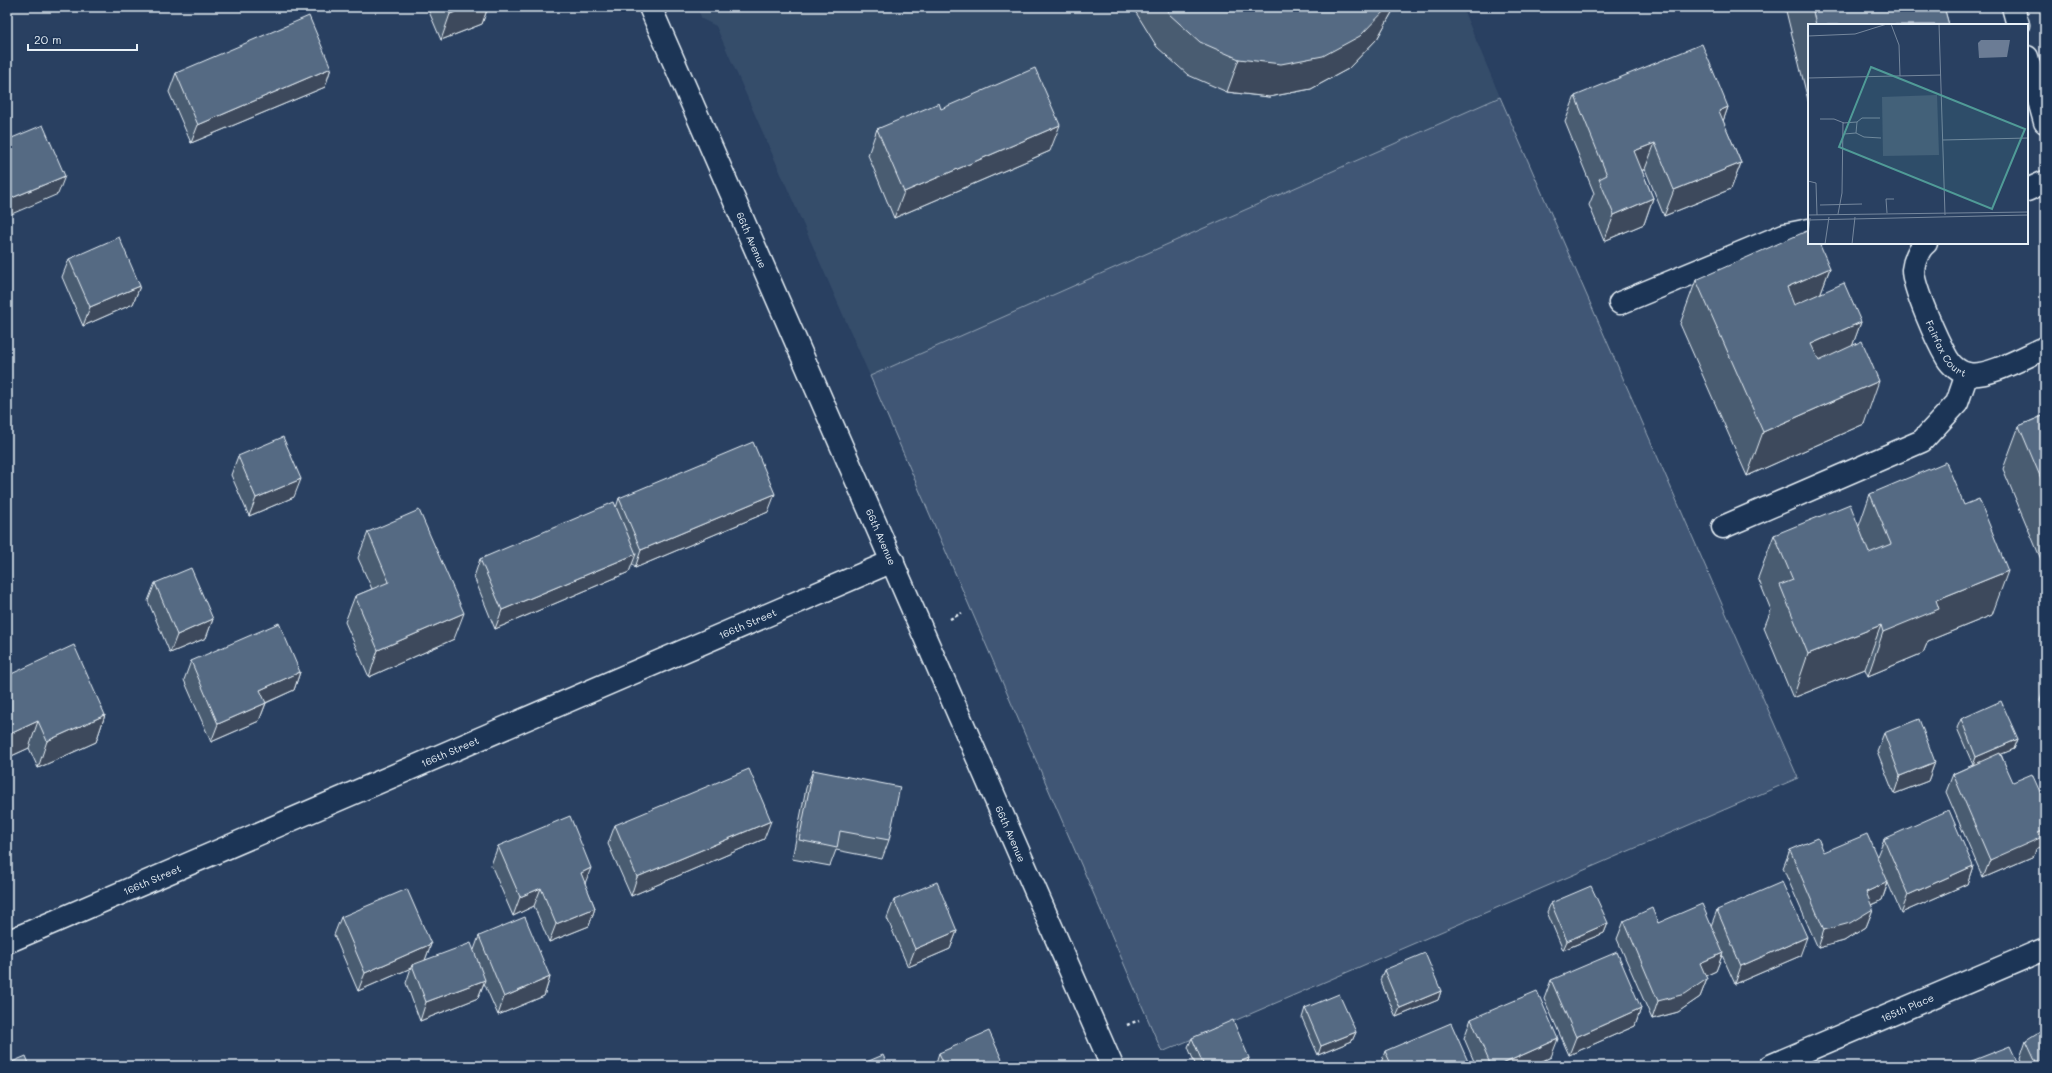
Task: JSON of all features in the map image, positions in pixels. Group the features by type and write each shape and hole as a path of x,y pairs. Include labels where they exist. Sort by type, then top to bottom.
{"street":[{"name":"66th Avenue","path":"650,7 893,561 1112,1066"},
{"path":"2013,7 2018,24"},
{"path":"2028,61 2045,122"},
{"path":"2028,190 2045,182"},
{"path":"1620,303 1784,235 1808,230"},
{"name":"Fairfax Court","path":"1917,244 1913,269 1919,296 1947,358 1955,368 1967,374 1978,374 1996,369 2045,348"},
{"path":"1723,527 1922,441 1957,403 1967,374"},
{"name":"166th Street","path":"7,942 893,561"},
{"name":"165th Place","path":"1770,1066 2045,949"}],"shaded area":[{"path":"697,7 1462,7 1500,97 870,376 716,26 702,19"},
{"path":"1500,97 1798,778 1162,1052 870,376"}],"building":[{"path":"447,7 468,7 450,14"},
{"path":"1165,7 1388,7 1360,36 1323,56 1281,64 1239,59 1200,42 1169,14"},
{"path":"1812,7 1944,7 1949,24 1816,24"},
{"path":"309,16 331,68 198,125 176,73"},
{"path":"1702,44 1728,107 1719,111 1741,163 1674,190 1655,143 1634,151 1653,198 1614,215 1599,179 1607,175 1575,96"},
{"path":"1035,68 1060,125 904,192 877,129 939,103 941,109"},
{"path":"43,125 65,176 7,200 7,140"},
{"path":"1808,230 1808,244 1819,244 1830,268 1787,287 1794,305 1844,283 1861,322 1811,344 1819,361 1862,341 1879,381 1763,432 1696,280"},
{"path":"119,237 140,286 90,307 69,259"},
{"path":"2045,415 2045,488 2019,426"},
{"path":"283,437 301,479 256,498 238,456"},
{"path":"753,442 775,494 641,550 619,498"},
{"path":"1946,462 1964,505 1979,499 2008,571 1936,600 1939,609 1883,632 1881,625 1808,654 1780,585 1793,580 1774,535 1850,504 1869,553 1891,544 1870,494"},
{"path":"614,502 636,554 502,610 480,559"},
{"path":"419,510 464,613 378,650 355,596 389,582 368,532"},
{"path":"191,568 213,619 177,635 155,583"},
{"path":"279,623 300,672 260,690 266,703 218,724 191,661"},
{"path":"74,645 105,715 47,741 38,721 10,734 7,726 7,676"},
{"path":"2001,701 2018,739 1976,757 1961,719"},
{"path":"1919,719 1935,762 1900,776 1884,733"},
{"path":"2000,753 2013,782 2032,774 2045,803 2045,830 2038,833 2040,838 1990,860 1953,774"},
{"path":"749,769 771,821 637,877 615,825"},
{"path":"813,770 900,787 889,840 840,831 837,848 799,840"},
{"path":"1949,810 1973,866 1908,895 1884,839"},
{"path":"570,816 591,868 581,873 595,908 556,924 541,888 520,897 498,846"},
{"path":"1867,834 1888,882 1866,892 1873,909 1850,923 1824,930 1790,850 1818,838 1824,852"},
{"path":"937,882 957,931 915,949 894,900"},
{"path":"1782,882 1807,937 1741,966 1717,910"},
{"path":"1591,886 1608,923 1567,941 1551,903"},
{"path":"407,889 431,944 365,973 341,917"},
{"path":"1702,904 1723,953 1700,963 1707,979 1685,994 1658,1001 1624,921 1652,908 1658,923"},
{"path":"525,917 550,977 504,997 479,936"},
{"path":"471,943 485,980 426,1002 412,965"},
{"path":"1617,952 1641,1008 1576,1037 1551,980"},
{"path":"1425,953 1441,991 1400,1008 1384,970"},
{"path":"1537,991 1558,1039 1498,1066 1491,1066 1471,1019"},
{"path":"1339,994 1356,1032 1321,1046 1305,1008"},
{"path":"1233,1020 1249,1058 1229,1066 1204,1066 1192,1038"},
{"path":"1451,1023 1470,1066 1392,1066 1385,1051"},
{"path":"2045,1028 2045,1066 2038,1066 2026,1040"},
{"path":"989,1031 1005,1066 945,1066 939,1053"},
{"path":"2010,1046 2019,1066 1959,1066"},
{"path":"883,1055 888,1066 857,1066"},
{"path":"26,1056 30,1066 7,1066 7,1064"},
{"path":"1371,1061 1373,1066 1359,1066"}]}
